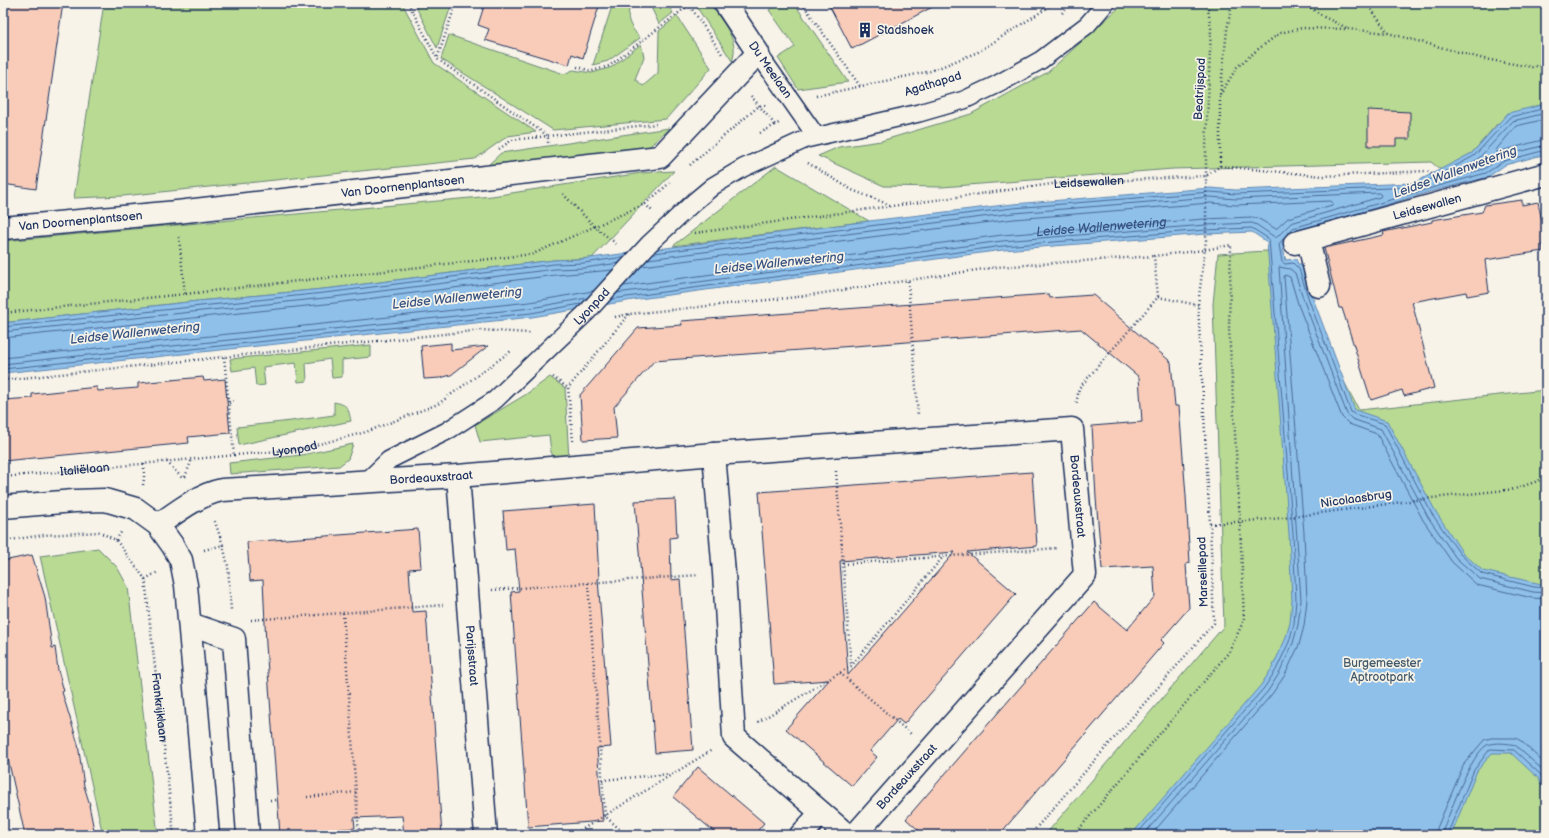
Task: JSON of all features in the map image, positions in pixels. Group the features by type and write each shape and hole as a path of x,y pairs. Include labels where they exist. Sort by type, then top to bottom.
{"street":[{"name":"Du Meelaan","path":"725,3 758,53"},
{"name":"Van Doornenplantsoen","path":"3,228 177,212 660,157 758,53"},
{"name":"Leidsewallen","path":"1319,286 1301,242 1546,174"},
{"name":"Bordeauxstraat","path":"158,525 200,497 211,492 222,490 458,476 714,454 1072,429 1085,575 855,835"},
{"path":"714,454 724,573 734,737 847,835"},
{"name":"Parijsstraat","path":"458,476 486,835"},
{"path":"3,507 105,500 136,509 158,525 173,546 181,560 186,585 208,835"},
{"path":"190,624 233,630 248,835"},
{"path":"801,835 821,813"}],"lane":[{"name":"Agathapad","path":"816,136 919,113 964,100 996,85 1041,60 1087,25 1106,3"},
{"name":"Du Meelaan","path":"758,53 816,136"},
{"name":"Lyonpad","path":"367,481 389,460 447,431 495,400 587,312 649,244 713,186 743,168 792,144 816,136"}],"path":[{"path":"408,3 437,59 548,136"},
{"path":"437,59 456,3"},
{"path":"802,3 860,87"},
{"path":"1037,3 1044,10"},
{"path":"688,167 758,106 930,72 978,52 1044,10 1052,3"},
{"path":"1060,14 1072,3"},
{"name":"Beatrijspad","path":"1206,176 1211,28 1207,3"},
{"path":"1220,166 1220,95 1227,30 1232,3"},
{"path":"1304,3 1348,29"},
{"path":"1367,3 1388,33"},
{"path":"577,67 592,71 609,66 689,4"},
{"path":"1220,95 1237,67 1257,50 1280,33 1302,28 1348,29 1388,33 1484,58 1532,67 1546,64"},
{"name":"Leidsewallen","path":"802,115 775,125 808,163 852,190 892,206 1052,184 1206,176"},
{"path":"493,153 512,140 658,123"},
{"path":"548,136 549,170 556,187 595,227 620,246"},
{"path":"1206,176 1220,166 1323,176 1427,171"},
{"name":"Marseillepad","path":"1030,835 1214,623 1198,305 1206,240 1206,176"},
{"path":"3,313 185,294 533,254 645,204 676,177"},
{"path":"645,204 678,235 892,206"},
{"path":"177,212 185,294"},
{"path":"620,316 797,297 997,267 1154,256 1231,245 1229,328 1244,620 1229,652 1074,835"},
{"path":"1072,429 1079,388 1158,297 1154,256"},
{"path":"908,281 919,440"},
{"path":"1158,297 1198,305"},
{"path":"574,466 568,388 629,314"},
{"path":"3,380 482,330 533,334 528,338"},
{"name":"Lyonpad","path":"167,462 300,449 366,432 438,404 516,347"},
{"path":"224,357 234,455"},
{"path":"551,375 568,388"},
{"path":"229,403 236,400"},
{"path":"834,446 851,666"},
{"path":"184,479 192,459"},
{"name":"Italiëlaan","path":"3,477 167,462"},
{"name":"Nicolaasbrug","path":"1210,524 1283,518 1432,498 1515,489 1546,478"},
{"path":"222,545 228,566 233,630 343,612 588,583 724,573"},
{"path":"843,564 1083,546"},
{"path":"573,835 851,666 942,557"},
{"name":"Frankrijklaan","path":"145,579 174,835"},
{"path":"588,583 605,816 626,835"},
{"path":"343,612 360,835"},
{"path":"840,673 930,751"},
{"path":"602,780 672,774"},
{"path":"307,797 357,792"}],"green space":[{"path":"104,3 402,3 434,63 536,132 508,136 475,159 123,196 74,198"},
{"path":"414,3 452,3 437,48"},
{"path":"613,3 632,3 628,13 628,18 633,30 640,38 608,61 593,65"},
{"path":"649,3 667,3 673,13 659,24"},
{"path":"694,3 709,3 728,30 734,45 732,61"},
{"path":"778,3 794,3 848,82 798,89 778,58 795,47 769,10"},
{"path":"1124,3 1546,3 1546,104 1535,106 1497,124 1472,153 1441,170 1431,162 1173,169 942,187 884,186 818,156 839,147 881,141 971,114 1048,72"},
{"path":"677,16 711,68 666,119 553,130 441,59 449,35 564,74 573,70 592,73 612,67 641,44 644,57 635,79 643,86 658,73 659,31"},
{"path":"669,128 649,147 488,165 501,153"},
{"path":"776,166 869,221 673,246"},
{"path":"674,171 592,258 554,260 333,288 188,302 3,323 3,241 492,196 641,173"},
{"name":"Burgemeester Aptrootpark","path":"1283,250 1291,281 1359,410 1546,390 1546,835 1045,835 1224,626 1213,304 1218,254"},
{"path":"371,345 371,357 342,360 342,377 332,378 330,359 306,363 307,381 298,382 296,363 263,367 265,385 256,386 254,368 232,371 230,359"},
{"path":"550,377 565,388 569,460 556,461 551,452 549,435 480,442 475,425 525,395"},
{"path":"334,402 347,407 351,421 239,445 237,427 334,415"},
{"path":"353,444 348,459 339,466 230,474 229,463 302,455"},
{"path":"98,548 117,567 128,587 158,835 103,835 40,556"}],"water":[{"name":"Leidse Wallenwetering","path":"1546,104 1546,154 1505,165 1488,177 1429,192 1294,232 1283,244 1285,260 1296,259 1298,264 1302,264 1314,301 1355,410 1387,421 1436,512 1462,552 1483,571 1546,585 1546,794 1538,778 1511,753 1492,753 1477,771 1451,835 1131,835 1261,685 1272,668 1285,640 1290,623 1292,600 1289,534 1267,242 1252,232 1206,234 1003,250 639,299 532,317 3,373 3,323 188,302 333,288 554,260 583,259 869,221 1013,204 1210,188 1236,190 1414,183 1472,153 1508,113"}],"building":[{"path":"3,3 63,3 36,189 3,184"},
{"path":"485,3 600,3 583,58 572,54 569,65 485,40 489,29 478,25"},
{"name":"Stadshoek","path":"828,3 940,3 852,49"},
{"path":"1368,110 1410,112 1410,139 1396,139 1396,146 1368,146"},
{"path":"1522,200 1522,205 1538,202 1546,240 1546,243 1542,244 1543,251 1485,260 1489,292 1467,296 1466,292 1412,302 1434,388 1404,396 1402,390 1371,400 1342,308 1339,308 1324,248 1384,235 1383,232 1432,222 1432,220 1482,212 1485,205"},
{"path":"1049,294 1050,298 1093,295 1171,362 1175,406 1179,406 1186,496 1190,563 1186,564 1189,608 1161,640 1164,643 999,835 924,835 906,819 1094,602 1127,630 1155,596 1153,566 1102,569 1096,498 1092,426 1142,422 1139,377 1081,329 654,361 614,407 617,438 583,440 580,395 638,328 682,325 681,321"},
{"path":"451,343 451,350 488,346 451,375 440,378 424,379 421,346"},
{"path":"203,377 204,381 225,379 230,433 188,437 189,443 3,461 3,400 32,398 32,394 97,387 98,391 138,388 138,383"},
{"path":"1032,472 1037,546 967,552 1016,594 904,724 898,719 870,751 877,757 852,786 786,729 829,680 774,684 759,492","holes":["955,552 848,675 840,561"]},
{"path":"675,499 677,537 670,538 671,580 680,579 693,750 655,753 635,501"},
{"path":"595,504 598,579 611,747 597,748 603,821 528,827 511,592 519,591 515,549 506,550 503,511"},
{"path":"418,529 421,568 409,569 412,612 426,611 442,835 404,835 402,816 354,818 355,828 319,831 319,835 280,835 266,645 263,580 250,581 247,542"},
{"path":"32,555 45,597 52,648 55,647 58,670 64,691 62,692 78,744 84,786 90,805 95,835 25,835 3,736 3,561"},
{"path":"698,767 764,823 754,835 718,835 673,797"}],"place":[{"name":"Stadshoek","path":"865,30"}]}
